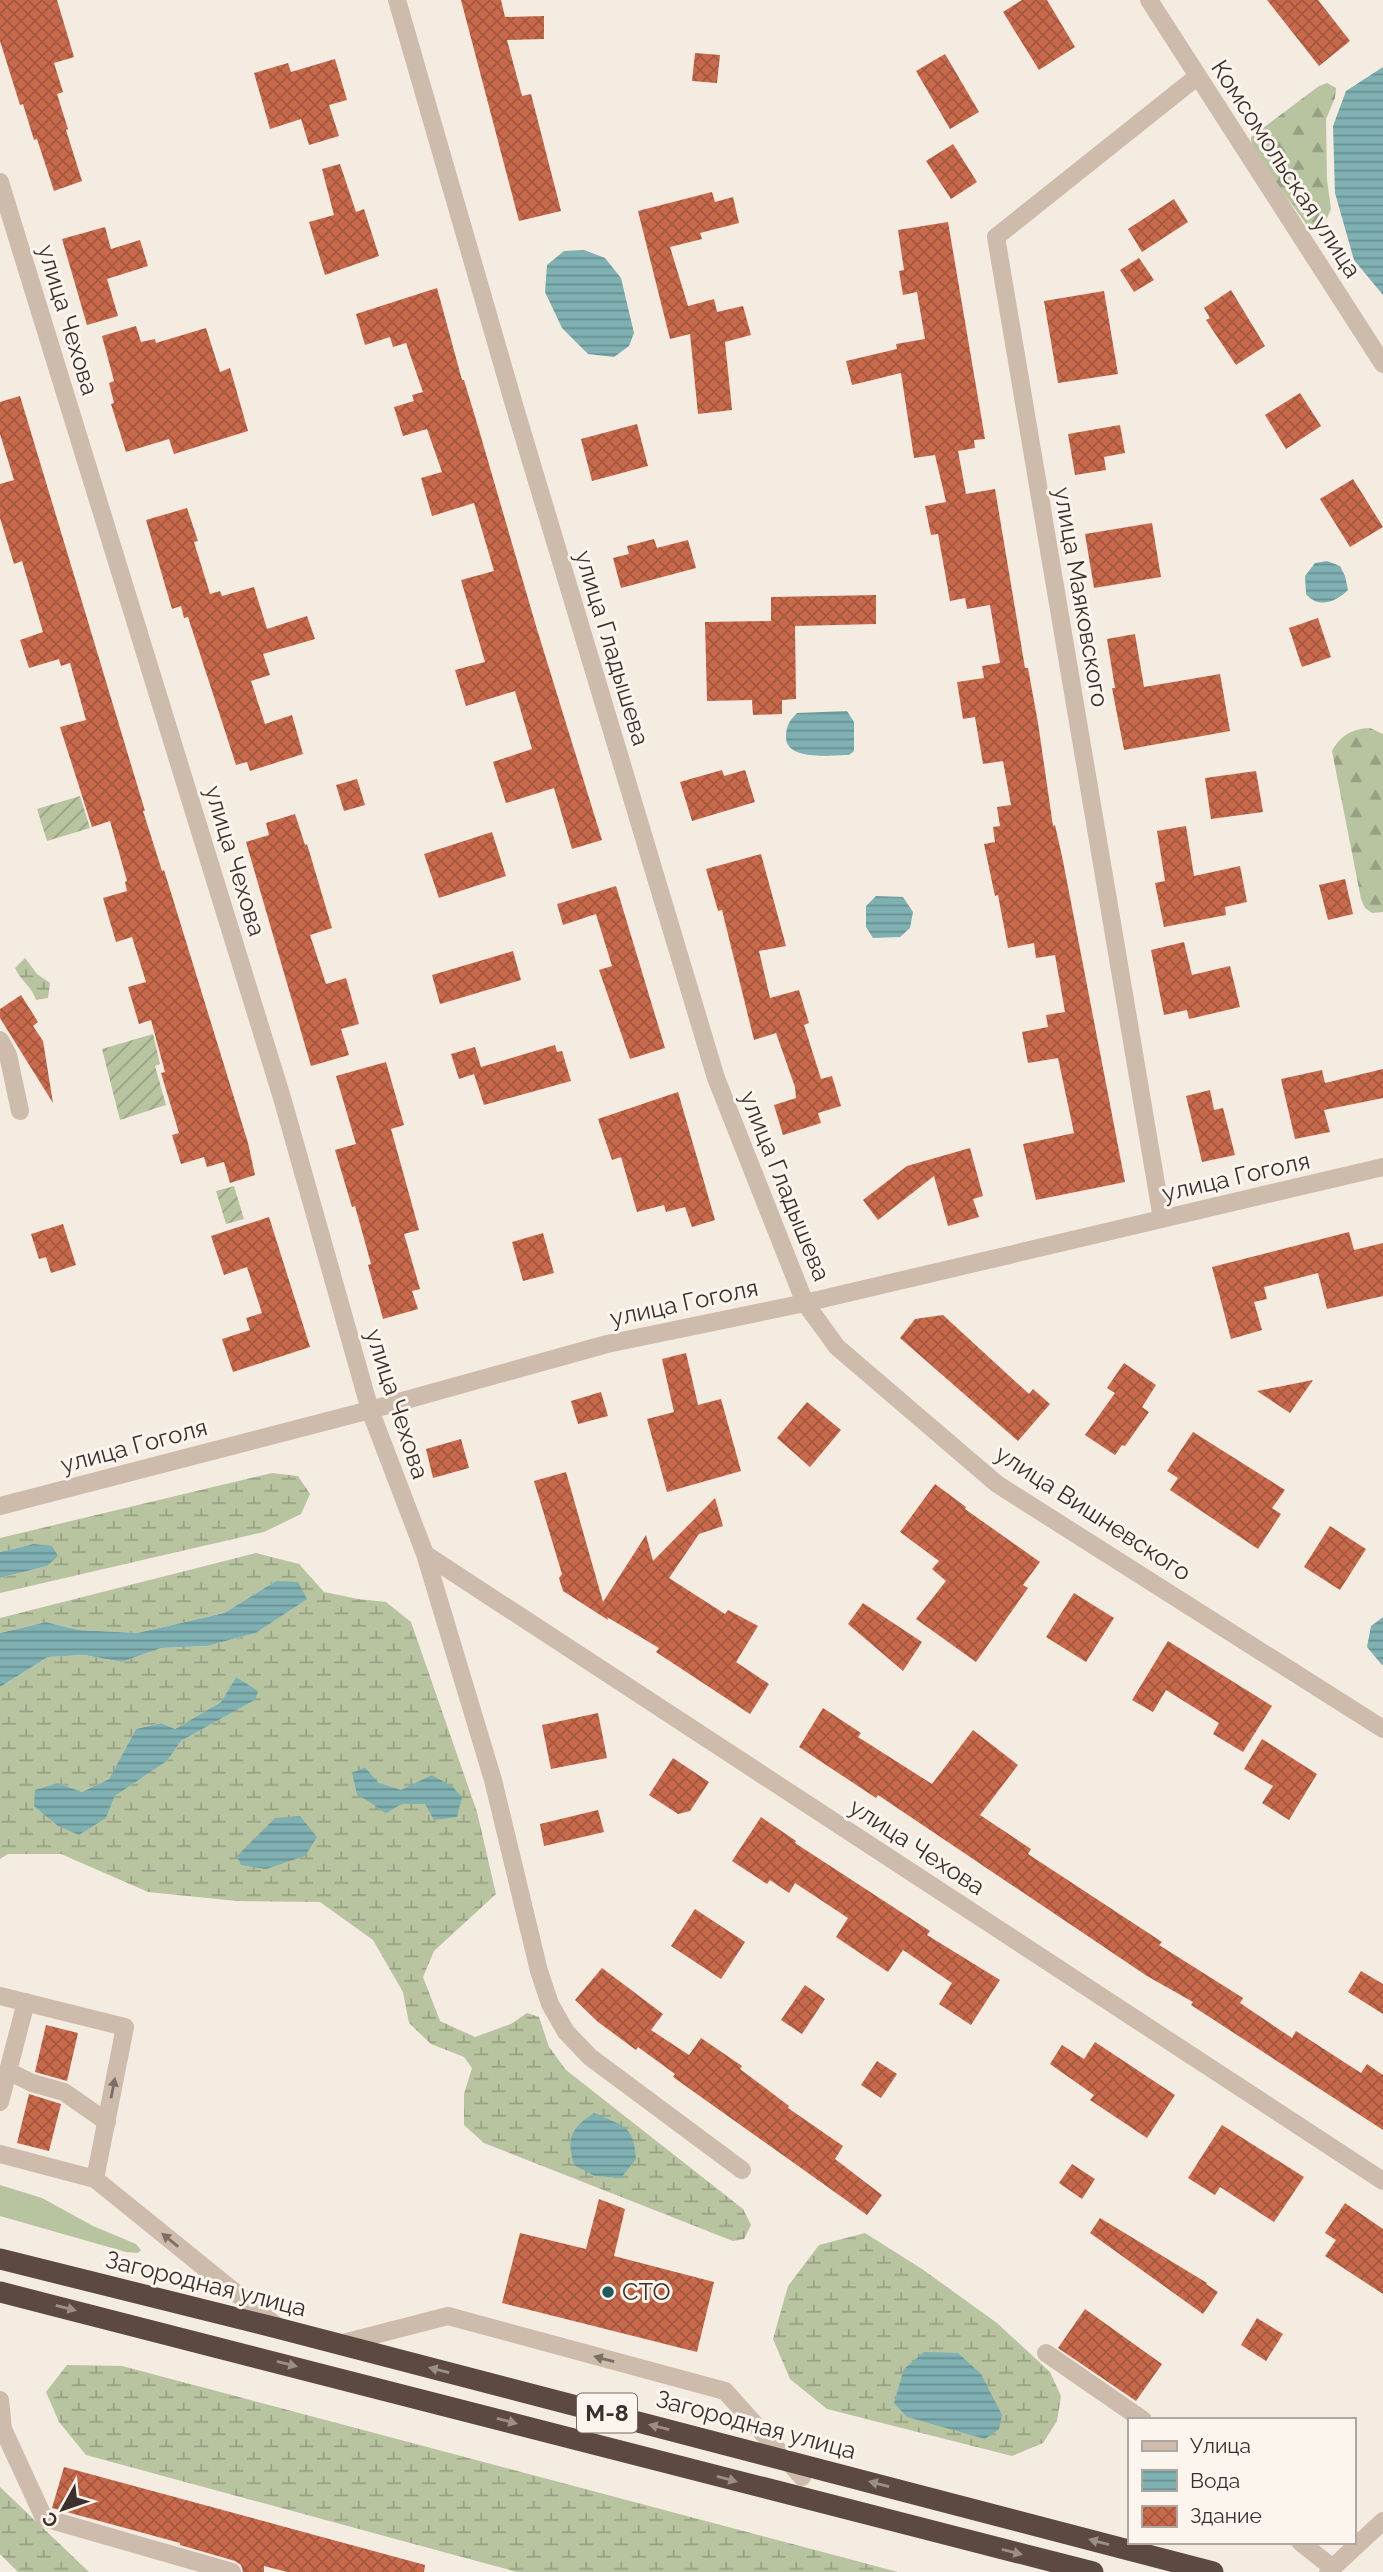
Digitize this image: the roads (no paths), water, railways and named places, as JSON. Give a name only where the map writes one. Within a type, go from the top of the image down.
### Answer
[{"type":"highway","name":"Загородная улица","points":[[0,2259],[785,2459],[1213,2572]]},
{"type":"highway","name":"М-8","points":[[0,2292],[1093,2572]]},
{"type":"street","name":"улица Гладышева","points":[[397,0],[514,408],[716,1078],[806,1303]]},
{"type":"street","name":"Комсомольская улица","points":[[1149,0],[1383,364]]},
{"type":"street","name":"улица Маяковского","points":[[1162,1219],[996,237],[1198,76]]},
{"type":"street","name":"улица Чехова","points":[[0,182],[283,1101],[370,1410],[425,1555],[493,1780],[539,1971],[550,2004],[566,2032],[590,2057],[742,2170]]},
{"type":"street","points":[[0,1040],[8,1055],[20,1111]]},
{"type":"street","name":"улица Гоголя","points":[[0,1506],[370,1410],[607,1344],[806,1303],[1383,1167]]},
{"type":"street","name":"улица Вишневского","points":[[806,1303],[837,1347],[997,1484],[1383,1729]]},
{"type":"street","name":"улица Чехова","points":[[425,1555],[1383,2181]]},
{"type":"street","points":[[0,1996],[125,2027],[95,2179]]},
{"type":"street","points":[[0,2102],[26,2002]]},
{"type":"street","points":[[8,2071],[32,2083],[64,2092],[107,2122]]},
{"type":"street","points":[[0,2154],[95,2179],[281,2329]]},
{"type":"street","points":[[337,2344],[448,2316],[725,2392],[802,2477]]},
{"type":"street","points":[[1046,2353],[1140,2418]]},
{"type":"street","points":[[0,2400],[3,2429],[44,2518],[232,2572]]},
{"type":"street","points":[[1302,2544],[1331,2570],[1383,2521]]},
{"type":"street","points":[[162,2572],[167,2554]]},
{"type":"water","points":[[1383,67],[1383,295],[1354,260],[1335,193],[1333,126],[1346,91]]},
{"type":"water","points":[[584,250],[605,258],[621,278],[634,333],[629,346],[614,357],[588,354],[562,328],[545,292],[547,265],[564,251]]},
{"type":"water","points":[[1327,561],[1340,566],[1348,590],[1333,600],[1316,601],[1306,594],[1305,576],[1315,563]]},
{"type":"water","points":[[847,711],[854,722],[854,751],[849,755],[812,755],[794,750],[788,745],[787,727],[797,713]]},
{"type":"water","points":[[876,896],[903,897],[913,912],[910,928],[900,937],[873,938],[866,927],[866,906]]},
{"type":"water","points":[[33,1544],[52,1546],[58,1556],[47,1566],[0,1578],[0,1552]]},
{"type":"water","points":[[276,1581],[298,1582],[307,1599],[256,1633],[207,1646],[161,1648],[122,1662],[84,1655],[48,1657],[0,1687],[0,1633],[46,1622],[79,1630],[137,1633],[224,1613]]},
{"type":"water","points":[[1383,1617],[1382,1665],[1367,1647],[1371,1626]]},
{"type":"water","points":[[236,1677],[258,1691],[255,1700],[181,1741],[167,1761],[115,1796],[106,1818],[79,1835],[58,1826],[34,1806],[35,1790],[58,1783],[82,1792],[109,1779],[136,1729],[161,1723],[175,1729],[221,1702]]},
{"type":"water","points":[[365,1767],[379,1783],[401,1790],[432,1775],[453,1787],[462,1797],[457,1817],[434,1820],[425,1804],[402,1804],[386,1813],[357,1794],[352,1773]]},
{"type":"water","points":[[300,1816],[317,1837],[305,1856],[266,1869],[241,1865],[237,1856],[275,1818]]},
{"type":"water","points":[[594,2113],[620,2124],[633,2139],[636,2159],[621,2178],[595,2176],[574,2165],[572,2134]]},
{"type":"water","points":[[924,2352],[958,2353],[981,2374],[1002,2415],[999,2429],[985,2439],[907,2417],[894,2403],[904,2369]]},
{"type":"place","name":"СТО","points":[[608,2292]]}]
